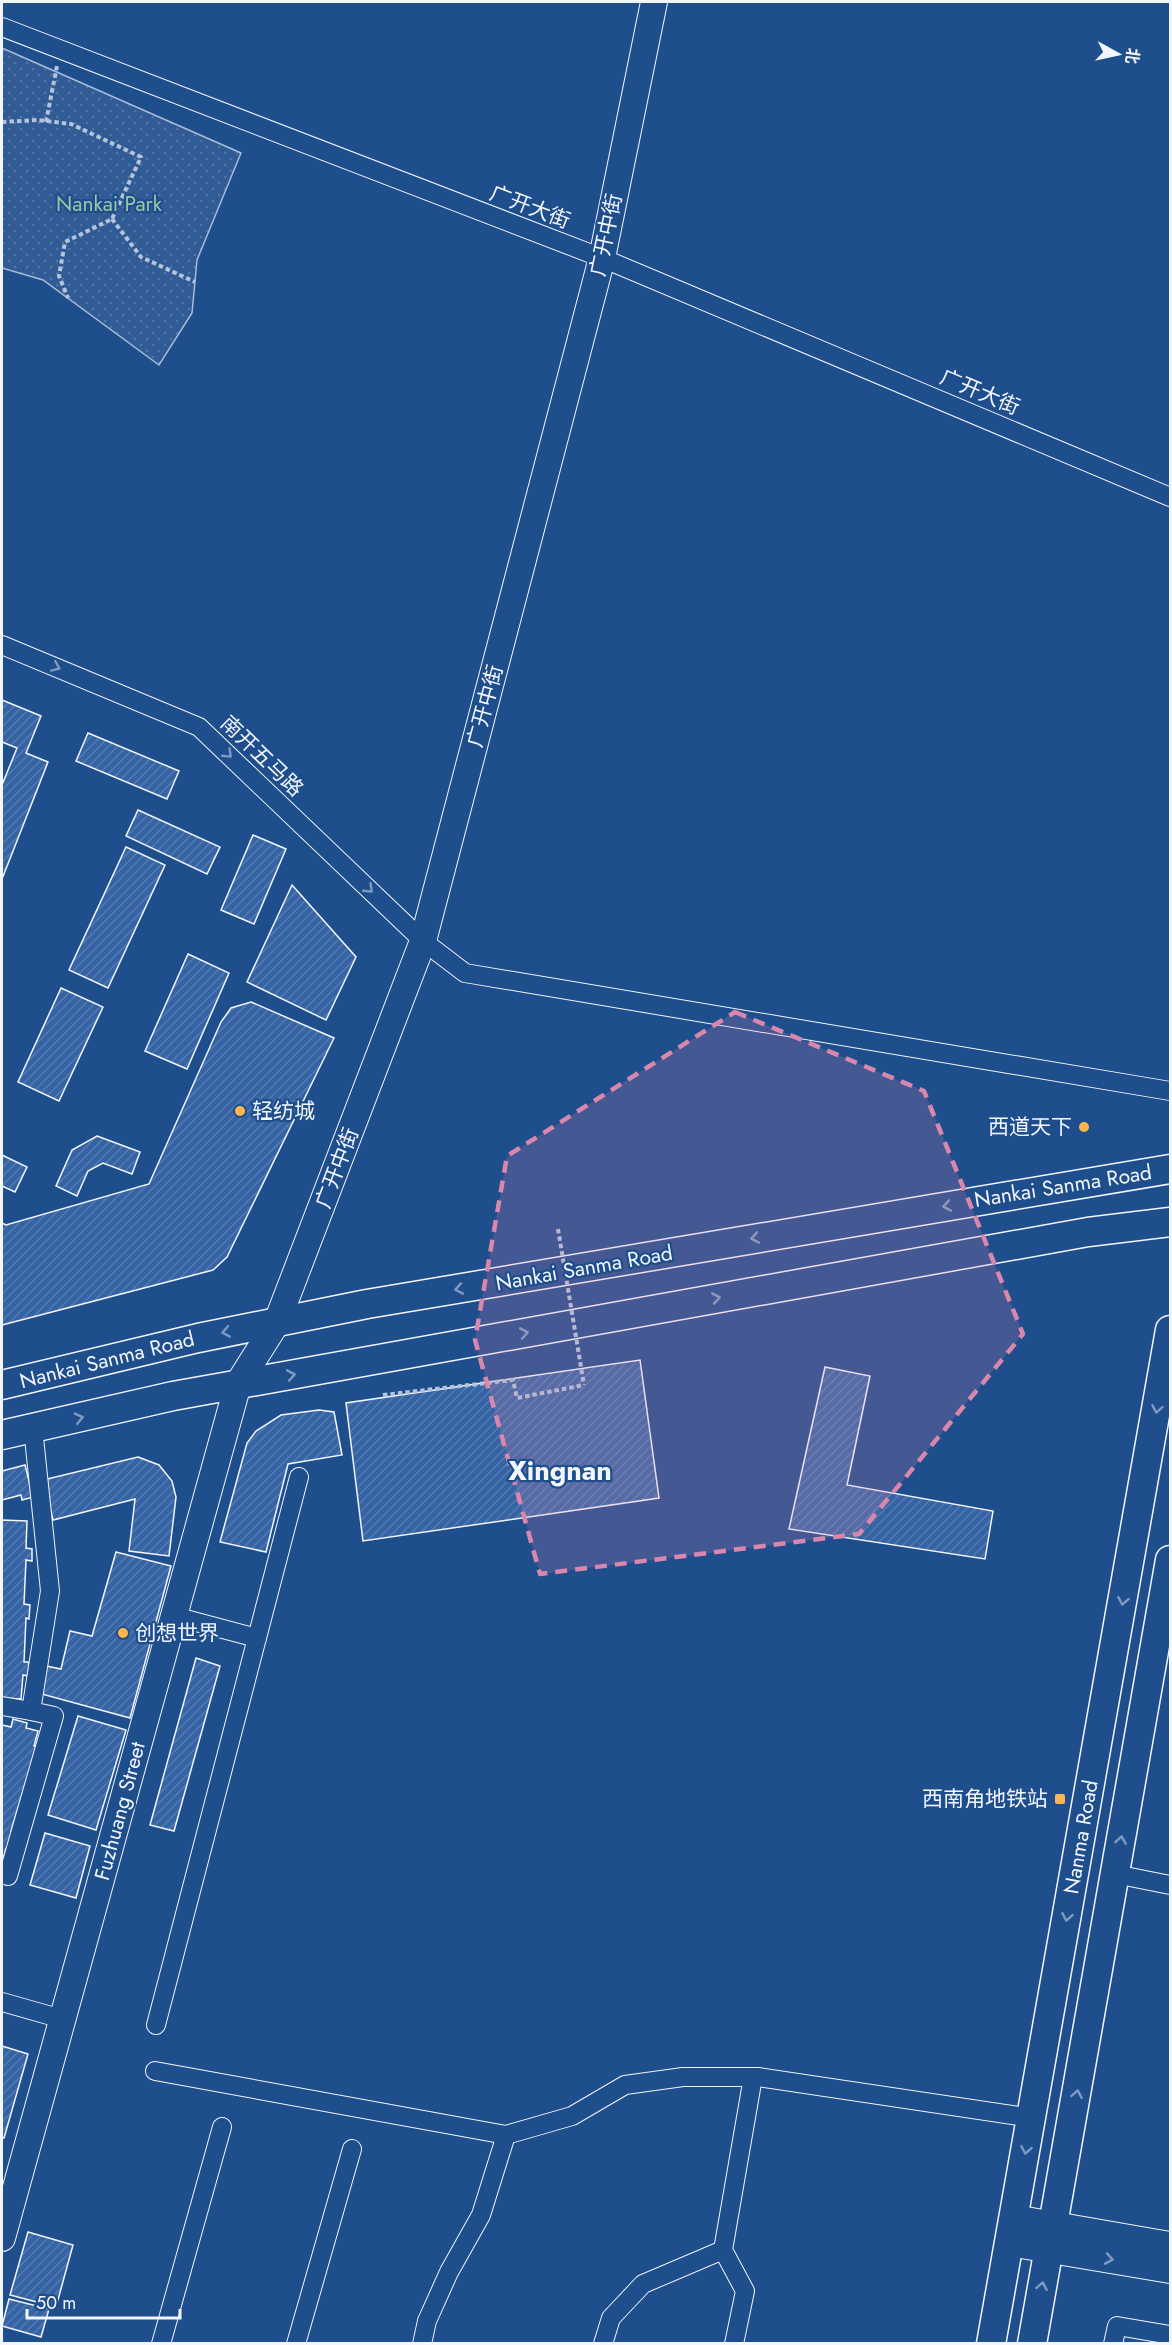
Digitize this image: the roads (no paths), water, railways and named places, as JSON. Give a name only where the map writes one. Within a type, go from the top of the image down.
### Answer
[{"type":"main road","name":"Nankai Sanma Road","points":[[6,1381],[198,1338],[368,1304],[1170,1169]]},
{"type":"main road","points":[[2,1435],[173,1396],[238,1384],[1088,1232],[1170,1222]]},
{"type":"main road","name":"Nanma Road","points":[[991,2343],[1170,1330]]},
{"type":"main road","name":"Nanma Road","points":[[1032,2343],[1115,1874],[1162,1647],[1170,1560]]},
{"type":"street","name":"广开中街","points":[[238,1384],[277,1322],[423,941],[602,258],[654,2]]},
{"type":"street","name":"广开大街","points":[[2,27],[602,258],[1170,497]]},
{"type":"street","name":"南开五马路","points":[[2,645],[199,727],[423,941],[465,973],[1170,1091]]},
{"type":"street","name":"Fuzhuang Street","points":[[2,2238],[238,1384]]},
{"type":"street","points":[[31,1711],[50,1591],[33,1428]]},
{"type":"street","points":[[156,2025],[299,1477]]},
{"type":"street","points":[[174,1616],[257,1638]]},
{"type":"street","points":[[2,1706],[54,1716],[8,1876],[2,1874]]},
{"type":"street","points":[[1115,1874],[1170,1885]]},
{"type":"street","points":[[2,2002],[62,2019]]},
{"type":"street","points":[[154,2071],[506,2136],[572,2116],[625,2085],[683,2077],[753,2077],[1032,2118]]},
{"type":"street","points":[[734,2343],[745,2291],[723,2250],[753,2077]]},
{"type":"street","points":[[161,2343],[222,2127]]},
{"type":"street","points":[[422,2343],[428,2321],[449,2272],[481,2215],[506,2136]]},
{"type":"street","points":[[296,2343],[352,2148]]},
{"type":"street","points":[[1012,2231],[1051,2237],[1170,2245]]},
{"type":"street","points":[[1051,2237],[1170,2270]]},
{"type":"street","points":[[603,2343],[611,2318],[643,2284],[723,2250]]},
{"type":"street","points":[[1113,2343],[1117,2326],[1170,2335]]},
{"type":"place","name":"轻纺城","points":[[240,1111]]},
{"type":"place","name":"西道天下","points":[[1084,1127]]},
{"type":"place","name":"创想世界","points":[[123,1633]]},
{"type":"place","name":"西南角地铁站","points":[[1060,1799]]},
{"type":"district","name":"Xingnan","points":[[560,1470]]},
{"type":"park label","name":"Nankai Park","points":[[109,204]]}]
